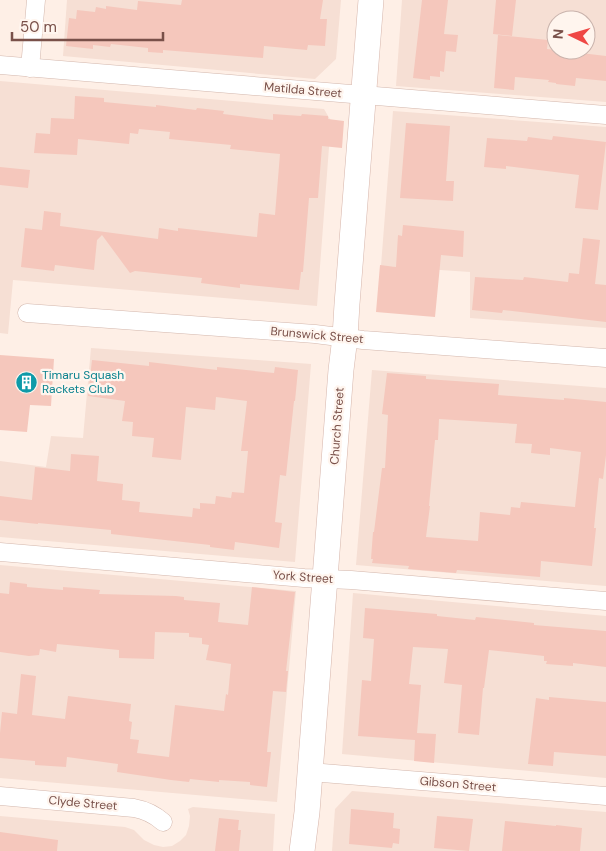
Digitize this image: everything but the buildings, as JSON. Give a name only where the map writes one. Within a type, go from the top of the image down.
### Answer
[{"type":"street","points":[[30,68],[36,0]]},
{"type":"street","name":"Church Street","points":[[302,851],[307,812],[326,580],[371,0]]},
{"type":"street","name":"Matilda Street","points":[[0,65],[606,114]]},
{"type":"street","name":"Brunswick Street","points":[[27,313],[306,333],[363,340],[606,358]]},
{"type":"street","name":"York Street","points":[[0,552],[326,580],[351,580],[606,601]]},
{"type":"street","name":"Gibson Street","points":[[310,772],[606,796]]},
{"type":"street","name":"Clyde Street","points":[[0,796],[134,808],[150,813],[163,822]]},
{"type":"shaded area","points":[[67,0],[341,0],[336,59],[315,79],[63,56]]},
{"type":"shaded area","points":[[402,0],[606,0],[606,102],[396,86]]},
{"type":"shaded area","points":[[0,81],[324,109],[331,121],[317,306],[13,280],[8,334],[0,333]]},
{"type":"shaded area","points":[[393,111],[606,127],[606,328],[470,318],[470,272],[381,266]]},
{"type":"shaded area","points":[[91,348],[311,364],[295,562],[0,537],[0,461],[46,467],[51,436],[83,438]]},
{"type":"shaded area","points":[[372,370],[606,388],[606,586],[356,565]]},
{"type":"shaded area","points":[[0,565],[296,591],[277,802],[0,778]]},
{"type":"shaded area","points":[[353,593],[606,616],[606,778],[342,754]]},
{"type":"shaded area","points":[[352,791],[606,812],[606,851],[332,851],[335,809]]},
{"type":"shaded area","points":[[193,807],[275,814],[273,851],[0,851],[0,816],[125,827],[134,830],[144,840],[163,847],[172,846],[186,835],[190,816],[188,809]]},
{"type":"place","name":"Timaru Squash Rackets Club","points":[[26,382]]}]
